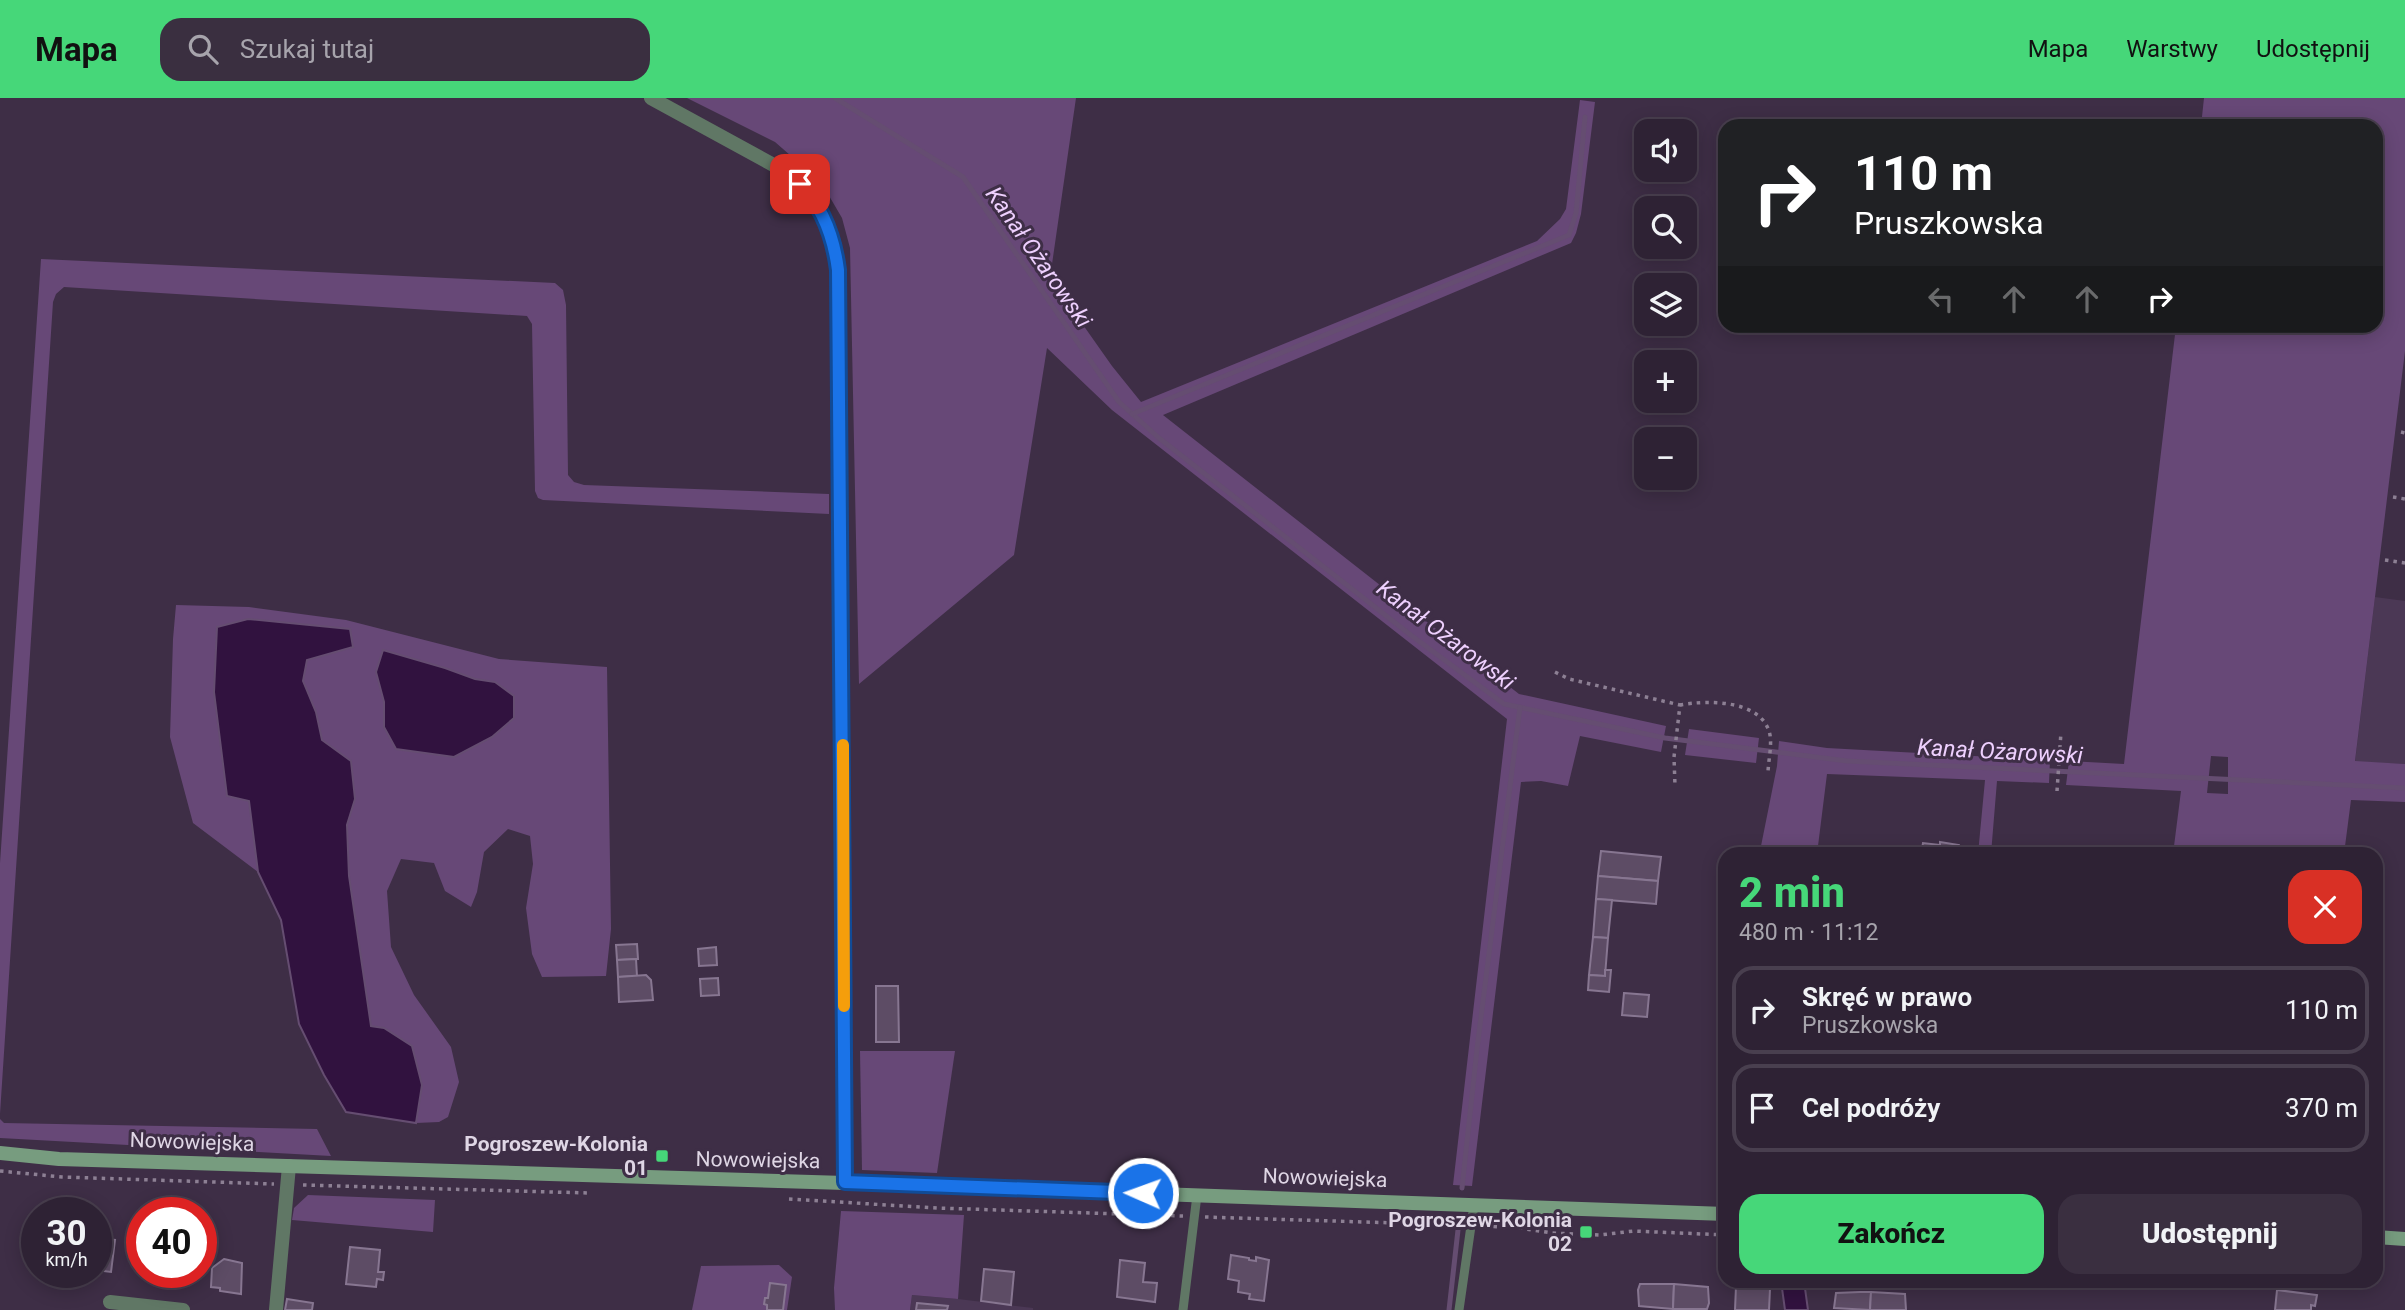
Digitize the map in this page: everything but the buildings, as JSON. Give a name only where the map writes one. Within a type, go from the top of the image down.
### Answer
[{"type":"street","points":[[651,98],[790,174],[811,195],[834,242],[838,270],[845,1182]]},
{"type":"street","name":"Nowowiejska","points":[[0,1153],[59,1159],[845,1182],[1718,1214]]},
{"type":"street","points":[[276,1310],[289,1166]]},
{"type":"street","points":[[2383,1237],[2405,1239]]},
{"type":"street","points":[[110,1301],[183,1310]]},
{"type":"lane","points":[[1183,1310],[1197,1195]]},
{"type":"lane","points":[[1459,1310],[1474,1205]]},
{"type":"path","points":[[2393,497],[2405,499]]},
{"type":"path","points":[[2385,561],[2405,563]]},
{"type":"path","points":[[1555,672],[1569,679],[1680,705],[1699,701],[1725,703],[1743,708],[1762,720],[1770,735],[1768,774]]},
{"type":"path","points":[[1675,786],[1674,757],[1680,705]]},
{"type":"path","points":[[2057,791],[2061,732]]},
{"type":"path","points":[[0,1171],[62,1177],[600,1194]]},
{"type":"path","points":[[782,1199],[937,1208],[1471,1225],[1600,1235],[1634,1231],[1718,1235]]},
{"type":"shaded area","points":[[687,98],[1076,98],[1050,278],[1141,402],[1537,241],[1560,219],[1566,209],[1580,100],[1595,102],[1581,214],[1571,243],[1163,415],[1519,694],[1666,726],[1661,752],[1580,736],[1568,786],[1541,781],[1521,782],[1472,1186],[1453,1185],[1507,719],[1112,410],[1047,348],[1014,555],[859,684],[850,248],[842,218],[821,182],[775,142]]},
{"type":"shaded area","points":[[2204,98],[2405,98],[2405,351],[2355,761],[2405,764],[2405,802],[2351,800],[2345,847],[2174,847],[2181,791],[2066,785],[2069,761],[2124,764],[2175,333],[2383,333],[2383,119],[2202,119]],"holes":[[[2211,756],[2228,757],[2228,794],[2207,793]]]},
{"type":"shaded area","points":[[41,259],[555,283],[563,290],[566,305],[568,475],[574,482],[584,485],[829,494],[829,514],[538,498],[535,491],[532,324],[527,316],[64,287],[56,294],[53,302],[0,1114],[0,863]]},
{"type":"shaded area","points":[[2375,597],[2405,601],[2405,764],[2355,762]]},
{"type":"shaded area","points":[[176,605],[249,607],[346,620],[499,659],[607,667],[611,929],[606,976],[542,977],[532,954],[526,908],[533,864],[530,836],[508,829],[484,852],[477,892],[471,907],[445,891],[434,863],[401,859],[387,891],[391,947],[414,995],[451,1047],[459,1082],[448,1117],[439,1122],[416,1123],[422,1085],[384,1028],[371,1027],[349,876],[347,825],[355,799],[322,740],[316,712],[303,681],[307,660],[353,647],[217,627],[214,692],[227,796],[249,801],[258,872],[193,823],[170,737]],"holes":[[[383,650],[475,679],[495,682],[492,737],[481,742],[445,749],[397,749],[384,727],[384,702],[376,672]]]},
{"type":"shaded area","points":[[248,619],[350,629],[353,647],[307,660],[303,681],[316,712],[322,740],[351,761],[355,799],[347,825],[349,876],[371,1026],[384,1028],[412,1046],[422,1085],[416,1123],[346,1112],[299,1024],[281,920],[258,872],[249,801],[227,796],[214,692],[217,627]]},
{"type":"shaded area","points":[[383,650],[475,679],[495,682],[514,696],[514,718],[492,737],[454,757],[396,749],[384,727],[384,702],[376,672]]},
{"type":"shaded area","points":[[1689,729],[1759,738],[1756,763],[1685,755]]},
{"type":"shaded area","points":[[1779,741],[1827,748],[2050,760],[2049,783],[1997,781],[1992,847],[1979,847],[1985,780],[1827,774],[1818,847],[1761,847],[1777,766]]},
{"type":"shaded area","points":[[860,1051],[955,1051],[937,1173],[862,1170]]},
{"type":"shaded area","points":[[0,1119],[4,1123],[317,1129],[331,1156],[0,1138]]},
{"type":"shaded area","points":[[308,1195],[435,1200],[433,1232],[292,1220],[294,1208]]},
{"type":"shaded area","points":[[841,1211],[964,1215],[958,1299],[912,1295],[910,1310],[835,1310],[834,1288]]},
{"type":"shaded area","points":[[779,1265],[792,1277],[787,1310],[692,1310],[701,1266]]},
{"type":"shaded area","points":[[1782,1288],[1805,1288],[1808,1310],[1785,1310]]},
{"type":"shaded area","points":[[912,1295],[1033,1308],[1033,1310],[910,1310]]},
{"type":"waterway","name":"Kanał Ożarowski","points":[[835,98],[963,177],[1119,402],[1159,438],[1412,636],[1504,704],[1665,738],[1847,761],[2405,788]]},
{"type":"waterway","points":[[1132,414],[1569,235],[1576,213],[1585,117]]},
{"type":"waterway","points":[[1462,1188],[1520,707]]},
{"type":"waterway","points":[[1449,1310],[1459,1221]]},
{"type":"slow traffic","points":[[843,745],[844,1006]]},
{"type":"place","name":"Pogroszew-Kolonia 01","points":[[662,1156]]},
{"type":"place","name":"Pogroszew-Kolonia 02","points":[[1586,1232]]},
{"type":"route","points":[[800,184],[811,195],[834,242],[838,270],[845,1182],[1143,1193]]}]
